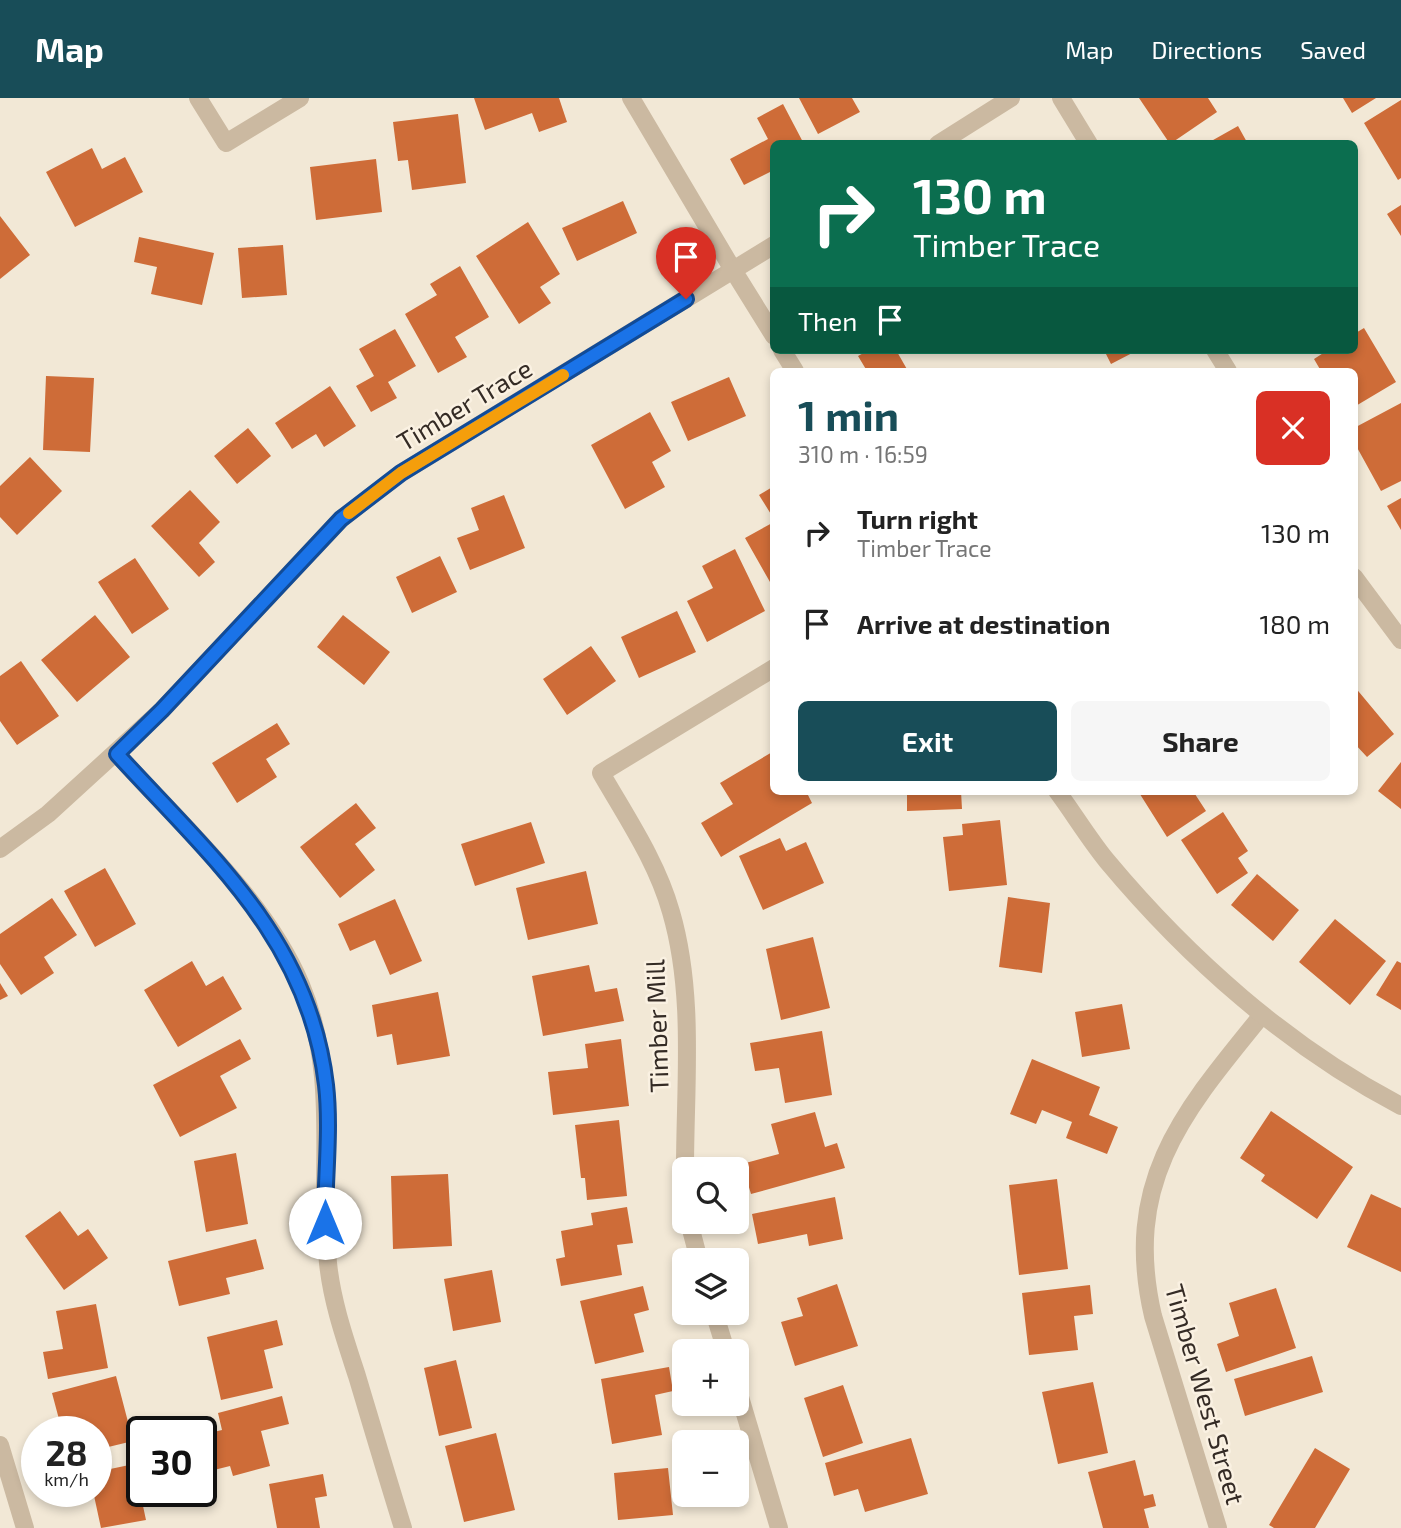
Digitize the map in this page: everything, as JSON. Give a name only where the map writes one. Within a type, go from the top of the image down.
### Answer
[{"type":"street","points":[[198,98],[226,143],[300,98]]},
{"type":"street","points":[[631,98],[770,329]]},
{"type":"street","points":[[944,140],[1011,98]]},
{"type":"street","points":[[1061,98],[1087,140]]},
{"type":"street","name":"Timber Trace","points":[[0,849],[48,814],[117,754],[162,710],[341,519],[401,473],[770,247]]},
{"type":"street","points":[[1358,582],[1401,640]]},
{"type":"street","name":"Timber Mill","points":[[685,1157],[684,980],[680,944],[659,877],[601,774],[770,670]]},
{"type":"street","points":[[117,754],[243,893],[272,932],[300,984],[313,1018],[326,1088],[325,1223],[335,1305],[403,1528]]},
{"type":"street","points":[[1060,795],[1107,860],[1211,971],[1262,1015],[1362,1086],[1401,1107]]},
{"type":"street","name":"Timber West Street","points":[[1218,1528],[1153,1316],[1147,1291],[1145,1238],[1153,1185],[1171,1136],[1200,1091],[1262,1015]]},
{"type":"street","points":[[746,1416],[779,1528]]},
{"type":"street","points":[[0,1445],[25,1528]]},
{"type":"building","points":[[474,98],[559,98],[567,122],[539,132],[532,113],[485,130]]},
{"type":"building","points":[[799,98],[852,98],[860,112],[818,134]]},
{"type":"building","points":[[1139,98],[1208,98],[1217,112],[1176,140],[1167,140]]},
{"type":"building","points":[[1343,98],[1376,98],[1352,113]]},
{"type":"building","points":[[1401,100],[1401,178],[1398,180],[1364,123]]},
{"type":"building","points":[[783,104],[802,140],[770,140],[770,172],[744,185],[730,159],[768,139],[757,118]]},
{"type":"building","points":[[458,114],[466,183],[412,190],[408,160],[398,161],[393,122]]},
{"type":"building","points":[[1238,126],[1246,140],[1213,140]]},
{"type":"building","points":[[92,148],[102,169],[125,157],[143,192],[75,227],[46,172]]},
{"type":"building","points":[[376,159],[382,212],[316,220],[310,167]]},
{"type":"building","points":[[623,201],[637,233],[577,261],[562,228]]},
{"type":"building","points":[[1401,205],[1401,236],[1387,214]]},
{"type":"building","points":[[0,216],[30,255],[0,279]]},
{"type":"building","points":[[528,222],[560,274],[540,287],[551,303],[519,324],[476,256]]},
{"type":"building","points":[[139,237],[214,253],[202,305],[151,294],[157,267],[134,262]]},
{"type":"building","points":[[283,245],[287,295],[242,298],[238,248]]},
{"type":"building","points":[[460,266],[489,317],[455,337],[467,357],[438,373],[405,314],[437,295],[430,284]]},
{"type":"building","points":[[1364,328],[1396,382],[1358,405],[1358,368],[1319,368],[1314,359],[1322,354],[1358,354],[1358,332]]},
{"type":"building","points":[[395,329],[416,366],[388,382],[397,398],[371,412],[356,386],[374,376],[359,349]]},
{"type":"building","points":[[898,354],[906,368],[865,368],[858,356]]},
{"type":"building","points":[[1106,354],[1130,354],[1111,364]]},
{"type":"building","points":[[46,376],[94,378],[90,452],[43,450]]},
{"type":"building","points":[[729,377],[746,416],[688,441],[671,402]]},
{"type":"building","points":[[330,386],[356,426],[324,447],[316,434],[292,449],[275,423]]},
{"type":"building","points":[[1401,403],[1401,481],[1381,491],[1358,449],[1358,426]]},
{"type":"building","points":[[650,412],[671,451],[652,462],[665,487],[625,509],[591,445]]},
{"type":"building","points":[[248,428],[271,456],[237,484],[214,456]]},
{"type":"building","points":[[30,457],[62,491],[17,535],[0,517],[0,486]]},
{"type":"building","points":[[770,488],[770,513],[759,495]]},
{"type":"building","points":[[190,490],[220,522],[199,543],[215,562],[199,577],[151,526]]},
{"type":"building","points":[[504,495],[525,548],[470,570],[457,538],[479,530],[471,508]]},
{"type":"building","points":[[1401,498],[1401,530],[1387,506]]},
{"type":"building","points":[[770,524],[770,582],[745,538]]},
{"type":"building","points":[[735,549],[765,611],[707,642],[687,601],[713,588],[702,566]]},
{"type":"building","points":[[440,556],[457,592],[412,613],[396,577]]},
{"type":"building","points":[[135,558],[169,609],[132,634],[98,582]]},
{"type":"building","points":[[677,611],[696,652],[639,678],[621,637]]},
{"type":"building","points":[[95,615],[130,657],[77,702],[41,660]]},
{"type":"building","points":[[343,615],[390,652],[364,685],[317,647]]},
{"type":"building","points":[[591,646],[616,681],[567,715],[543,679]]},
{"type":"building","points":[[21,661],[59,716],[17,745],[0,721],[0,676]]},
{"type":"building","points":[[1358,691],[1394,734],[1367,757],[1358,747]]},
{"type":"building","points":[[277,723],[290,744],[266,759],[277,777],[237,803],[212,763]]},
{"type":"building","points":[[770,753],[770,795],[808,795],[812,803],[721,857],[701,823],[733,804],[720,783]]},
{"type":"building","points":[[1401,762],[1401,809],[1378,791]]},
{"type":"building","points":[[907,795],[961,795],[962,809],[907,811]]},
{"type":"building","points":[[1141,795],[1196,795],[1206,811],[1167,837]]},
{"type":"building","points":[[356,803],[376,828],[355,844],[375,870],[340,898],[300,847]]},
{"type":"building","points":[[1223,812],[1248,851],[1238,858],[1248,873],[1217,894],[1181,840]]},
{"type":"building","points":[[1000,820],[1007,885],[949,891],[943,837],[963,835],[962,824]]},
{"type":"building","points":[[531,822],[545,863],[475,886],[461,844]]},
{"type":"building","points":[[780,838],[786,851],[806,842],[824,883],[763,910],[739,856]]},
{"type":"building","points":[[105,868],[136,924],[95,947],[64,891]]},
{"type":"building","points":[[586,871],[598,924],[528,940],[516,888]]},
{"type":"building","points":[[1257,874],[1299,910],[1273,941],[1231,905]]},
{"type":"building","points":[[1008,897],[1050,903],[1042,973],[999,967]]},
{"type":"building","points":[[52,898],[77,935],[44,957],[54,973],[21,995],[0,964],[0,934]]},
{"type":"building","points":[[395,899],[422,961],[390,975],[375,940],[350,951],[338,924]]},
{"type":"building","points":[[1335,919],[1386,961],[1350,1005],[1299,962]]},
{"type":"building","points":[[813,937],[830,1008],[781,1020],[766,949]]},
{"type":"building","points":[[192,961],[206,986],[223,976],[242,1009],[178,1047],[144,990]]},
{"type":"building","points":[[1397,961],[1401,963],[1401,1010],[1376,995]]},
{"type":"building","points":[[589,965],[595,992],[617,988],[624,1021],[543,1036],[532,976]]},
{"type":"building","points":[[0,983],[8,996],[0,1000]]},
{"type":"building","points":[[438,992],[450,1056],[397,1065],[392,1034],[377,1037],[372,1005]]},
{"type":"building","points":[[1122,1004],[1130,1049],[1082,1057],[1075,1012]]},
{"type":"building","points":[[822,1031],[832,1095],[785,1103],[779,1068],[755,1071],[750,1043]]},
{"type":"building","points":[[240,1039],[251,1059],[220,1076],[237,1108],[180,1137],[153,1085]]},
{"type":"building","points":[[621,1039],[629,1106],[553,1115],[548,1072],[588,1068],[585,1044]]},
{"type":"building","points":[[1032,1059],[1100,1087],[1089,1115],[1118,1127],[1107,1154],[1066,1138],[1072,1122],[1042,1110],[1036,1124],[1010,1114]]},
{"type":"building","points":[[1271,1111],[1353,1167],[1317,1219],[1261,1181],[1265,1175],[1240,1158]]},
{"type":"building","points":[[815,1112],[825,1147],[837,1143],[845,1168],[751,1194],[749,1162],[779,1154],[771,1124]]},
{"type":"building","points":[[619,1120],[627,1196],[587,1200],[585,1178],[581,1178],[575,1125]]},
{"type":"building","points":[[236,1153],[248,1224],[206,1232],[194,1161]]},
{"type":"building","points":[[448,1174],[452,1246],[393,1249],[391,1176]]},
{"type":"building","points":[[1057,1179],[1068,1269],[1019,1275],[1009,1185]]},
{"type":"building","points":[[1371,1194],[1401,1208],[1401,1272],[1347,1247]]},
{"type":"building","points":[[835,1197],[843,1239],[809,1246],[807,1234],[758,1244],[752,1214]]},
{"type":"building","points":[[627,1207],[633,1243],[617,1245],[622,1275],[561,1286],[556,1259],[565,1257],[561,1231],[593,1225],[591,1213]]},
{"type":"building","points":[[60,1211],[78,1236],[88,1229],[108,1258],[64,1290],[25,1236]]},
{"type":"building","points":[[256,1239],[264,1269],[226,1278],[230,1294],[179,1306],[168,1261]]},
{"type":"building","points":[[492,1270],[501,1322],[453,1331],[444,1279]]},
{"type":"building","points":[[837,1284],[858,1346],[795,1366],[781,1322],[803,1316],[797,1298]]},
{"type":"building","points":[[1090,1285],[1093,1314],[1074,1316],[1078,1350],[1029,1355],[1022,1293]]},
{"type":"building","points":[[643,1286],[649,1310],[634,1314],[644,1352],[595,1364],[580,1301]]},
{"type":"building","points":[[1276,1288],[1296,1348],[1226,1372],[1217,1344],[1239,1336],[1229,1303]]},
{"type":"building","points":[[96,1304],[108,1368],[48,1379],[43,1352],[63,1349],[56,1311]]},
{"type":"building","points":[[277,1320],[283,1345],[264,1350],[273,1388],[221,1400],[207,1337]]},
{"type":"building","points":[[1312,1356],[1323,1392],[1245,1416],[1234,1379]]},
{"type":"building","points":[[456,1360],[472,1428],[439,1436],[424,1368]]},
{"type":"building","points":[[669,1367],[672,1391],[655,1395],[662,1435],[612,1444],[601,1379]]},
{"type":"building","points":[[116,1376],[126,1416],[126,1443],[112,1446],[112,1416],[58,1416],[52,1393]]},
{"type":"building","points":[[1093,1382],[1108,1453],[1058,1464],[1042,1392]]},
{"type":"building","points":[[843,1385],[863,1443],[823,1457],[804,1398]]},
{"type":"building","points":[[282,1396],[289,1424],[261,1431],[270,1466],[233,1476],[230,1466],[217,1469],[217,1431],[222,1430],[218,1413]]},
{"type":"building","points":[[496,1433],[515,1510],[464,1522],[445,1446]]},
{"type":"building","points":[[911,1438],[928,1494],[865,1512],[858,1489],[834,1496],[825,1463]]},
{"type":"building","points":[[1315,1448],[1350,1469],[1315,1528],[1274,1528],[1269,1525]]},
{"type":"building","points":[[1135,1460],[1144,1496],[1153,1494],[1156,1506],[1144,1509],[1149,1528],[1103,1528],[1088,1472]]},
{"type":"building","points":[[126,1466],[126,1507],[143,1507],[146,1520],[101,1528],[96,1507],[112,1507],[112,1469]]},
{"type":"building","points":[[668,1468],[673,1515],[618,1520],[614,1473]]},
{"type":"building","points":[[323,1474],[327,1496],[315,1498],[320,1528],[277,1528],[269,1484]]},
{"type":"slow traffic","points":[[349,513],[401,473],[563,375]]},
{"type":"route","points":[[325,1223],[326,1088],[313,1018],[300,984],[285,952],[243,893],[117,754],[162,710],[291,568],[341,519],[401,473],[686,299]]}]
